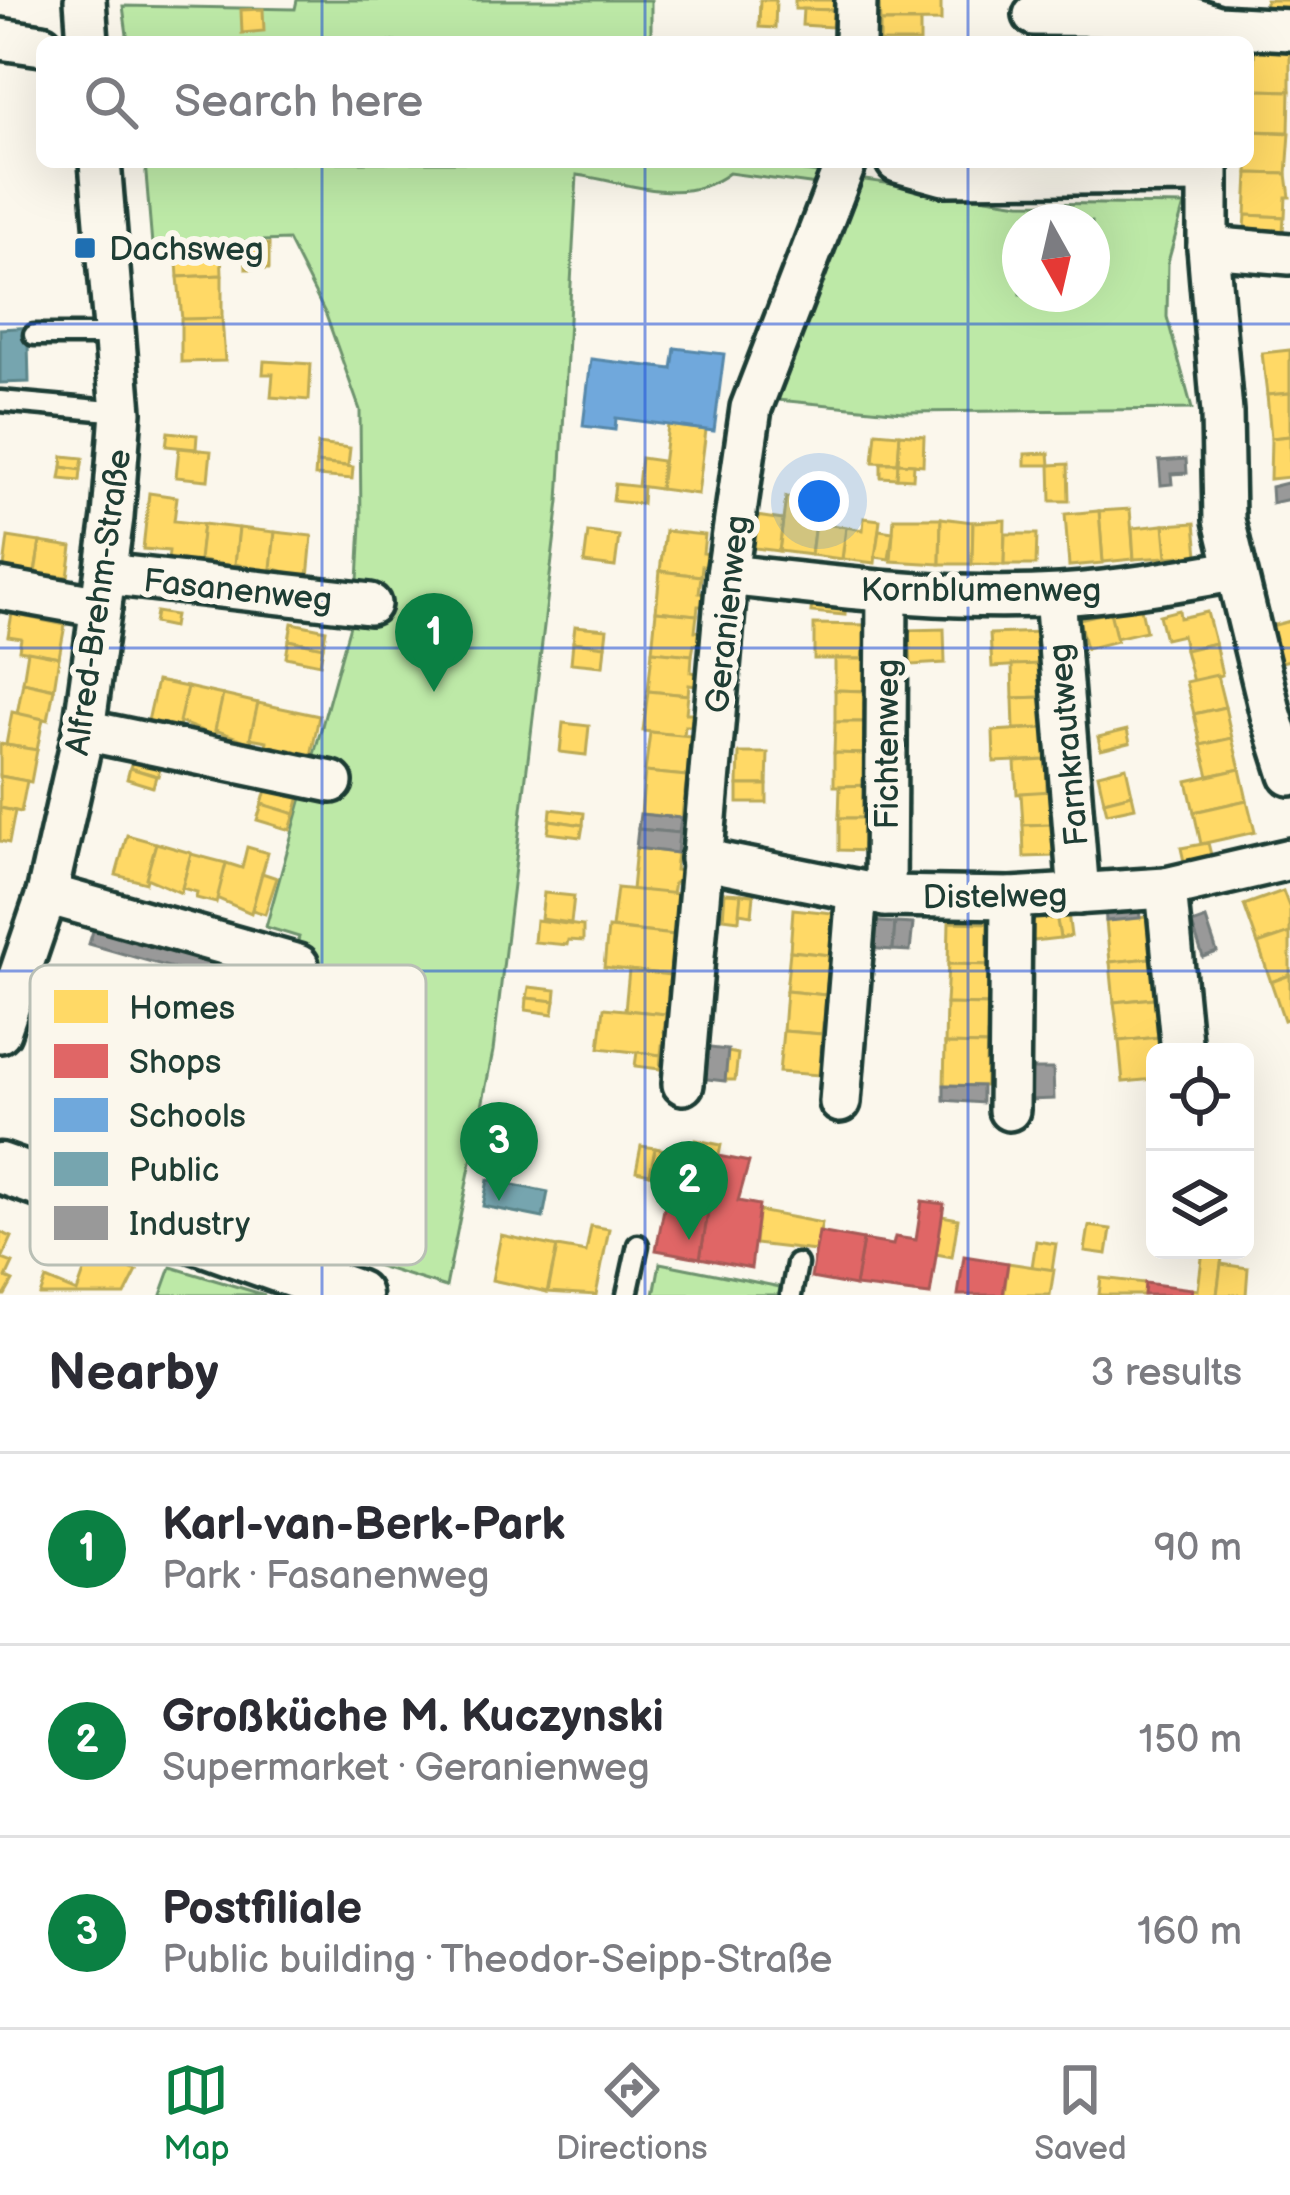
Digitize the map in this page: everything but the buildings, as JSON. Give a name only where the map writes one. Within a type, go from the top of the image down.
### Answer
[{"type":"street","points":[[85,0],[88,36]]},
{"type":"street","points":[[855,36],[856,0]]},
{"type":"street","points":[[1034,15],[1186,16],[1290,30]]},
{"type":"street","points":[[0,39],[36,44]]},
{"type":"street","name":"Alfred-Brehm-Straße","points":[[0,1032],[47,894],[84,730],[104,590],[121,412],[101,168]]},
{"type":"street","name":"Geranienweg","points":[[683,1084],[727,575],[751,408],[844,168]]},
{"type":"street","points":[[919,168],[944,175],[1208,168],[1208,248],[1222,412],[1224,520],[1234,571],[1280,712],[1290,775]]},
{"type":"street","points":[[1208,248],[1290,254]]},
{"type":"street","name":"Kornblumenweg","points":[[727,575],[887,592],[1055,596],[1234,571]]},
{"type":"street","name":"Fasanenweg","points":[[0,589],[370,604]]},
{"type":"street","name":"Fichtenweg","points":[[840,1102],[871,894],[887,592]]},
{"type":"street","name":"Farnkrautweg","points":[[1055,596],[1079,894]]},
{"type":"street","points":[[84,730],[332,782]]},
{"type":"street","name":"Distelweg","points":[[700,859],[871,894],[1011,898],[1166,888],[1290,859]]},
{"type":"street","points":[[1166,888],[1181,1043]]},
{"type":"street","points":[[47,894],[298,965]]},
{"type":"street","points":[[1009,1110],[1011,898]]},
{"type":"street","points":[[0,1168],[30,1179]]},
{"type":"street","points":[[272,1265],[356,1295]]},
{"type":"lane","points":[[34,335],[116,335]]},
{"type":"lane","points":[[0,401],[121,412]]},
{"type":"lane","points":[[627,1295],[638,1245]]},
{"type":"lane","points":[[791,1295],[797,1264]]},
{"type":"green space","points":[[297,0],[651,0],[651,36],[127,36],[123,6],[295,9]]},
{"type":"green space","points":[[146,168],[784,168],[1020,203],[1102,204],[1002,204],[1002,312],[1110,312],[1110,204],[1184,205],[1168,262],[1167,317],[1192,409],[903,412],[756,398],[839,188],[729,173],[693,189],[674,191],[577,175],[559,501],[493,1051],[446,1287],[375,1265],[426,1265],[426,965],[291,965],[299,937],[266,927],[357,600],[360,410],[326,315],[288,240],[152,245]]},
{"type":"green space","points":[[660,1263],[780,1287],[779,1295],[654,1295]]},
{"type":"green space","points":[[171,1267],[265,1295],[161,1295]]},
{"type":"place","name":"Dachsweg","points":[[85,248]]},
{"type":"place","name":"Karl-van-Berk-Park","points":[[434,692]]},
{"type":"place","name":"Postfiliale","points":[[499,1201]]},
{"type":"place","name":"Großküche M. Kuczynski","points":[[689,1240]]}]
